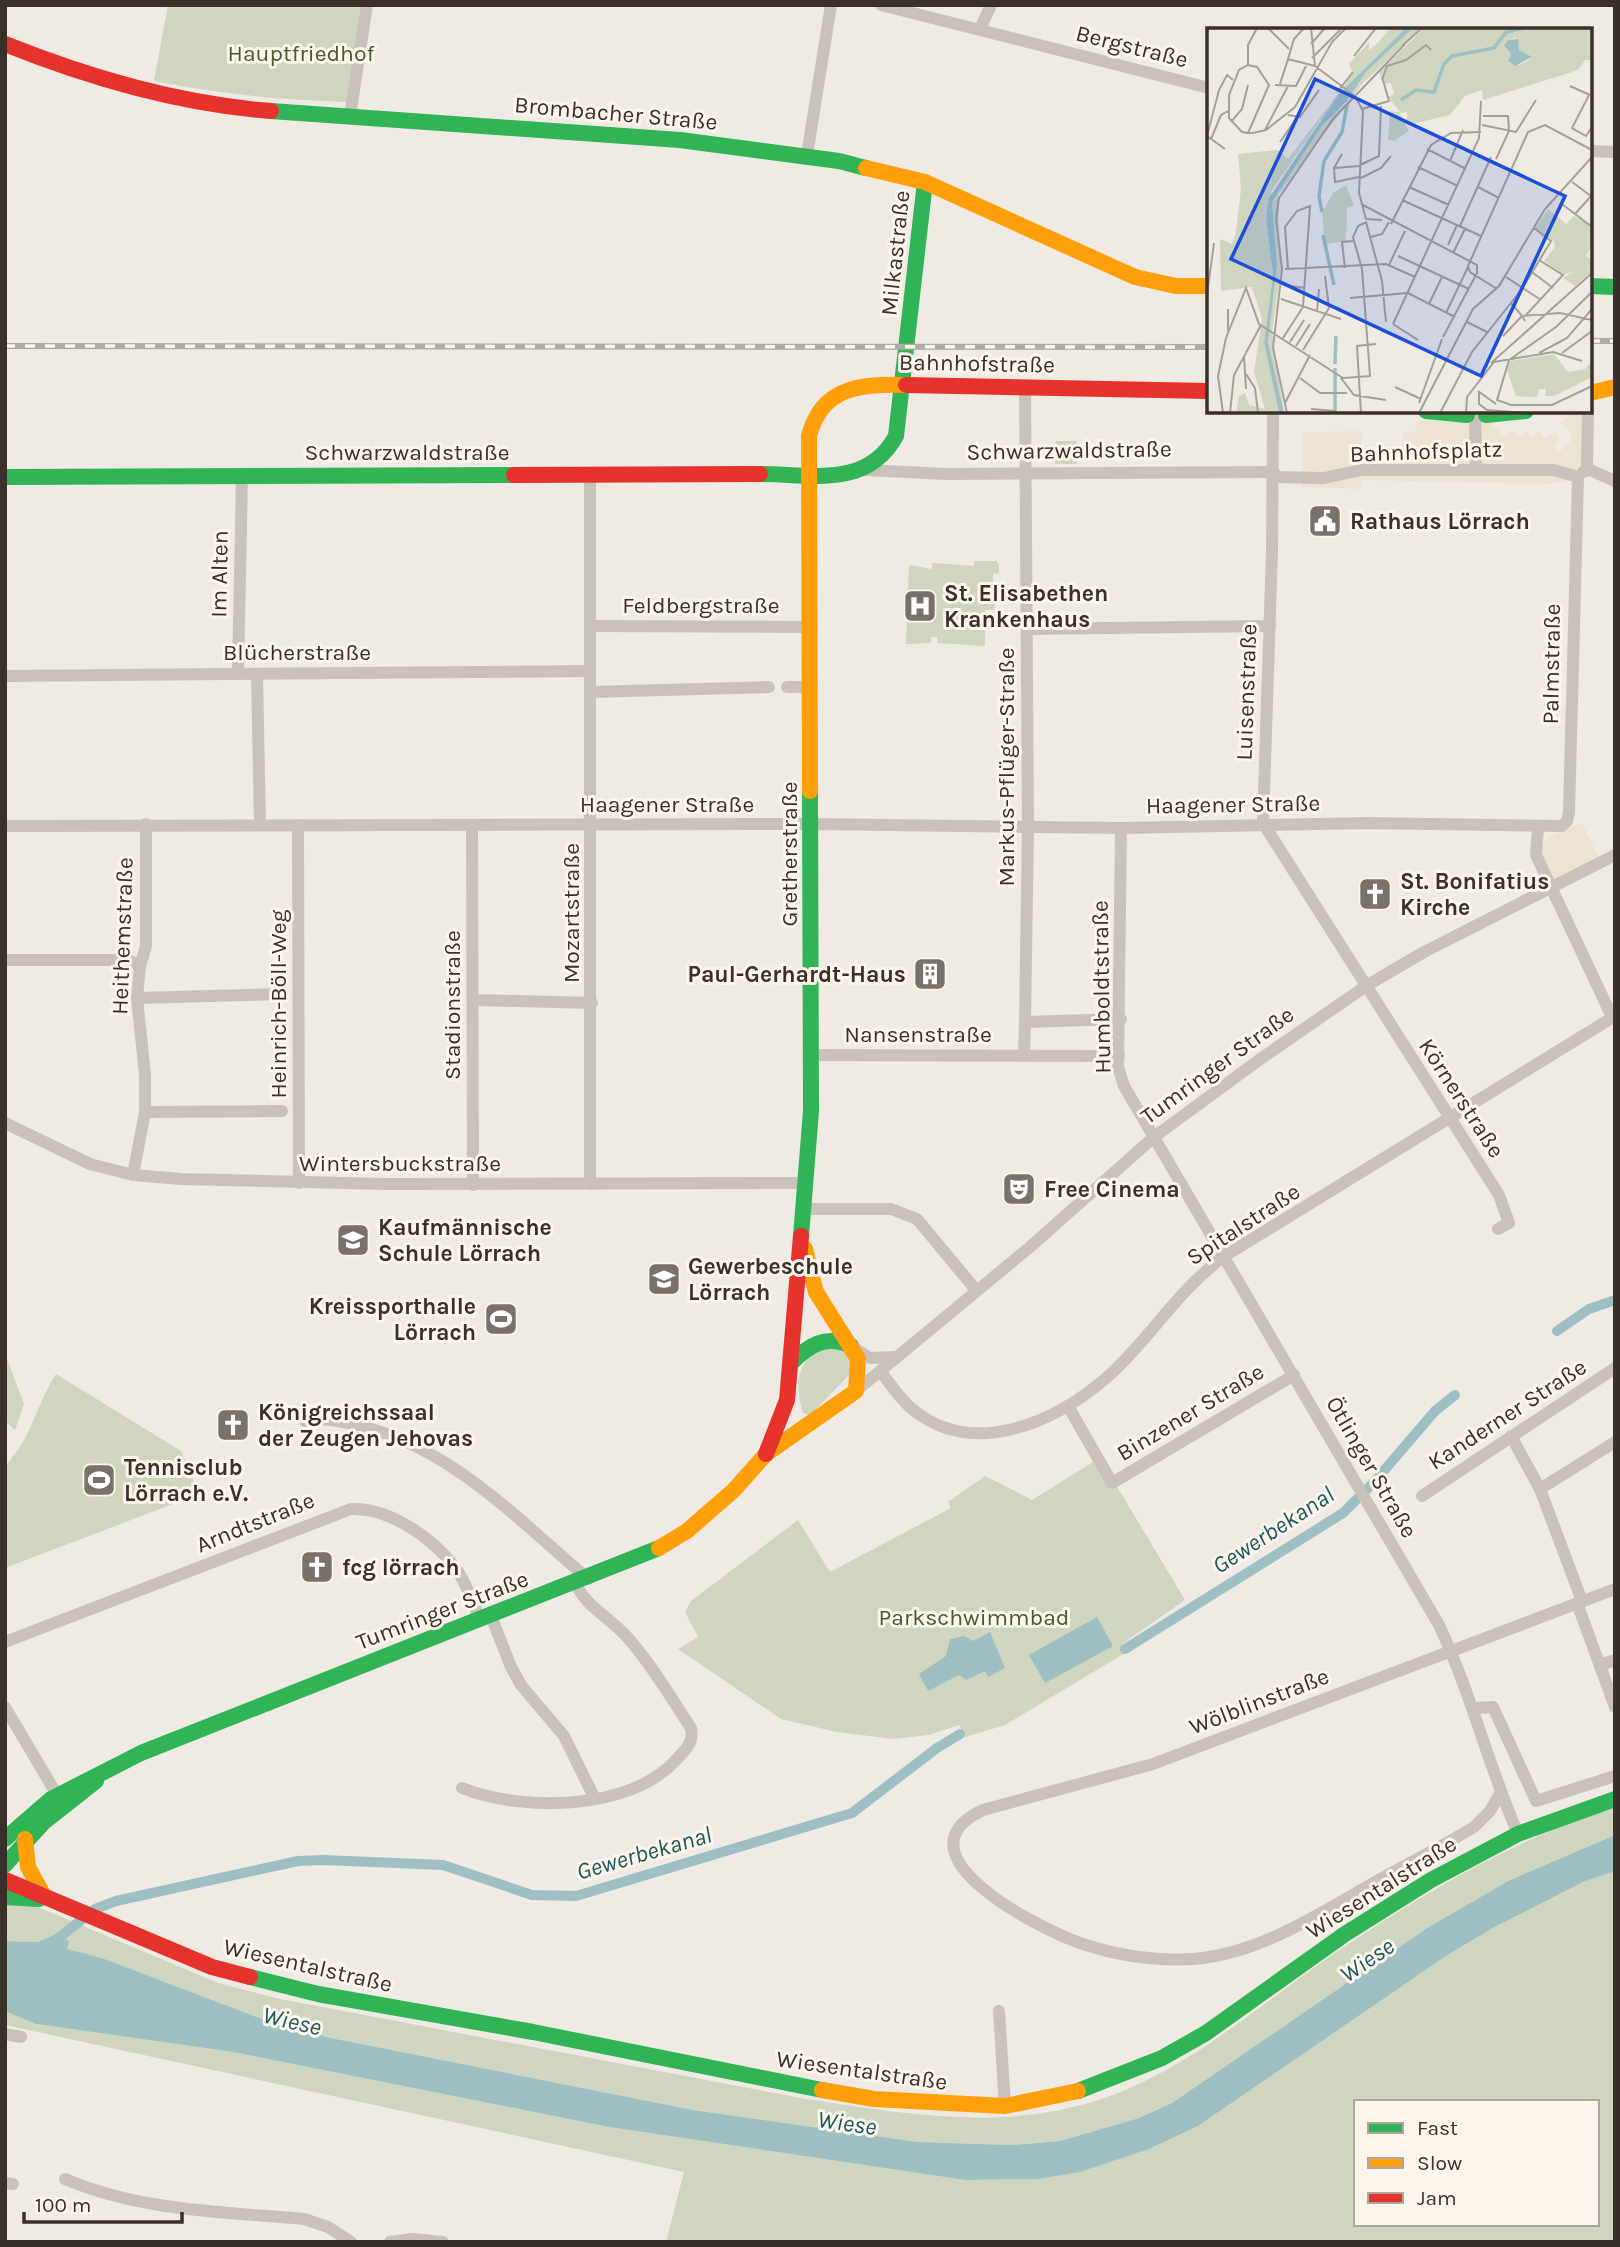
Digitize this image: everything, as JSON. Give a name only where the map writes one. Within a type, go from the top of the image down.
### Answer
[{"type":"main road","name":"Brombacher Straße","points":[[5,44],[67,70],[164,98],[261,110],[680,139],[807,155],[891,171],[925,182],[1137,277],[1176,286],[1207,286]]},
{"type":"main road","name":"Milkastraße","points":[[864,470],[886,455],[896,436],[925,182]]},
{"type":"main road","points":[[1592,286],[1615,286]]},
{"type":"main road","name":"Bahnhofstraße","points":[[810,474],[809,436],[816,413],[839,393],[876,384],[1207,391]]},
{"type":"main road","points":[[1592,393],[1615,387]]},
{"type":"main road","points":[[810,474],[864,470]]},
{"type":"main road","name":"Schwarzwaldstraße","points":[[5,477],[810,474]]},
{"type":"main road","name":"Gretherstraße","points":[[787,1399],[803,1235],[812,1055],[810,474]]},
{"type":"main road","name":"Gretherstraße","points":[[803,1235],[816,1292],[854,1349]]},
{"type":"main road","points":[[791,1363],[808,1346],[835,1339],[854,1349],[860,1367],[856,1391]]},
{"type":"main road","name":"Tumringer Straße","points":[[5,1839],[21,1822],[109,1769],[178,1737],[647,1555],[687,1531],[734,1490],[766,1454],[856,1391]]},
{"type":"main road","points":[[787,1399],[803,1427]]},
{"type":"main road","name":"Tumringer Straße","points":[[766,1454],[787,1399]]},
{"type":"main road","name":"Wiesentalstraße","points":[[47,1898],[212,1967],[318,1994],[533,2032],[711,2070],[874,2099],[1005,2106],[1086,2088],[1171,2054],[1431,1880],[1518,1835],[1615,1799]]},
{"type":"main road","name":"Tumringer Straße","points":[[5,1865],[59,1801]]},
{"type":"main road","points":[[25,1839],[26,1860],[47,1898]]},
{"type":"main road","points":[[5,1880],[47,1898]]},
{"type":"main road","points":[[5,1897],[47,1898]]},
{"type":"street","points":[[350,116],[367,5]]},
{"type":"street","points":[[807,155],[831,5]]},
{"type":"street","name":"Bergstraße","points":[[881,5],[1207,87]]},
{"type":"street","points":[[980,29],[991,5]]},
{"type":"street","points":[[1592,151],[1615,152]]},
{"type":"street","name":"Markus-Pflüger-Straße","points":[[1025,386],[1028,827],[1025,1022]]},
{"type":"street","name":"Luisenstraße","points":[[1263,823],[1274,475],[1273,413]]},
{"type":"street","name":"Palmstraße","points":[[1538,828],[1562,826],[1569,813],[1573,590],[1584,473],[1587,466],[1588,413]]},
{"type":"street","points":[[1476,414],[1476,470]]},
{"type":"street","name":"Schwarzwaldstraße","points":[[864,470],[946,474],[1274,475]]},
{"type":"street","name":"Bahnhofsplatz","points":[[1274,475],[1324,478],[1361,470],[1391,475],[1476,470],[1554,470],[1584,473],[1615,481]]},
{"type":"street","name":"Mozartstraße","points":[[590,474],[590,1184]]},
{"type":"street","name":"Im Alten","points":[[238,673],[242,475]]},
{"type":"street","name":"Feldbergstraße","points":[[590,626],[812,627]]},
{"type":"street","points":[[1027,629],[1270,626]]},
{"type":"street","name":"Blücherstraße","points":[[5,676],[590,671]]},
{"type":"street","points":[[257,674],[260,825]]},
{"type":"street","points":[[590,692],[769,687]]},
{"type":"street","points":[[787,687],[812,687]]},
{"type":"street","points":[[1263,823],[1366,986]]},
{"type":"street","name":"Haagener Straße","points":[[5,826],[811,824],[1121,828],[1263,823],[1538,828]]},
{"type":"street","name":"Heithemstraße","points":[[133,1174],[145,1112],[145,1075],[137,998],[140,966],[146,946],[146,824]]},
{"type":"street","name":"Heinrich-Böll-Weg","points":[[298,825],[299,1183]]},
{"type":"street","name":"Stadionstraße","points":[[472,825],[473,1185]]},
{"type":"street","name":"Humboldtstraße","points":[[1121,828],[1119,1056],[1124,1086],[1154,1137]]},
{"type":"street","points":[[1538,828],[1536,855],[1613,1017]]},
{"type":"street","name":"Tumringer Straße","points":[[856,1391],[1154,1137],[1366,986],[1424,952],[1600,860],[1615,855]]},
{"type":"street","points":[[5,960],[128,960],[140,966]]},
{"type":"street","name":"Körnerstraße","points":[[1366,986],[1499,1195],[1509,1223],[1498,1229]]},
{"type":"street","points":[[137,998],[282,994]]},
{"type":"street","points":[[474,1000],[592,1003]]},
{"type":"street","name":"Spitalstraße","points":[[880,1371],[910,1407],[924,1417],[973,1435],[1015,1429],[1068,1406],[1105,1379],[1192,1281],[1223,1257],[1613,1017]]},
{"type":"street","name":"Nansenstraße","points":[[1024,1055],[1025,1022],[1121,1019]]},
{"type":"street","name":"Nansenstraße","points":[[812,1055],[1119,1056]]},
{"type":"street","points":[[145,1112],[282,1111]]},
{"type":"street","name":"Wintersbuckstraße","points":[[5,1123],[90,1164],[133,1174],[299,1183],[806,1183]]},
{"type":"street","name":"Ötlinger Straße","points":[[1154,1137],[1363,1493],[1451,1650],[1475,1708],[1500,1793],[1518,1835]]},
{"type":"street","points":[[804,1209],[891,1209],[917,1219],[976,1290]]},
{"type":"street","points":[[854,1349],[870,1358],[895,1357]]},
{"type":"street","name":"Kanderner Straße","points":[[1422,1496],[1615,1368]]},
{"type":"street","name":"Binzener Straße","points":[[1068,1406],[1112,1483],[1294,1375]]},
{"type":"street","points":[[305,1421],[334,1420],[398,1437],[454,1466],[581,1581],[585,1601],[627,1636],[691,1728],[693,1737],[665,1772],[629,1792],[594,1799],[531,1803],[483,1797],[462,1788]]},
{"type":"street","points":[[1511,1436],[1540,1489],[1615,1707]]},
{"type":"street","points":[[1540,1489],[1615,1442]]},
{"type":"street","name":"Arndtstraße","points":[[5,1642],[327,1516],[359,1509],[394,1517],[433,1548],[461,1577],[521,1685],[564,1736],[594,1799]]},
{"type":"street","name":"Wölblinstraße","points":[[1500,1793],[1483,1820],[1265,1941],[1227,1954],[1184,1959],[1152,1960],[1082,1944],[1040,1925],[999,1901],[963,1870],[955,1855],[955,1839],[964,1822],[982,1810],[1153,1763],[1615,1589]]},
{"type":"street","points":[[1600,1665],[1615,1660]]},
{"type":"street","points":[[5,1707],[59,1801]]},
{"type":"street","points":[[1475,1708],[1493,1707],[1536,1801],[1615,1776]]},
{"type":"street","points":[[999,2011],[1005,2106]]},
{"type":"street","points":[[5,2034],[21,2037]]},
{"type":"street","points":[[65,2179],[117,2197],[153,2205],[304,2219],[328,2227],[351,2242]]},
{"type":"street","points":[[390,2242],[412,2239],[443,2242]]},
{"type":"green space","name":"Hauptfriedhof","points":[[168,5],[361,5],[347,102],[251,96],[154,81]]},
{"type":"green space","points":[[1056,441],[1077,441],[1077,464],[1055,464]]},
{"type":"green space","points":[[974,561],[996,561],[999,564],[999,573],[993,574],[993,585],[997,586],[994,610],[985,610],[985,646],[938,643],[937,637],[931,637],[931,643],[906,644],[909,565],[932,569],[932,563],[974,566]]},
{"type":"green space","points":[[823,1345],[850,1351],[853,1371],[810,1415],[803,1413],[800,1402],[800,1374],[808,1359]]},
{"type":"green space","points":[[5,1354],[24,1404],[15,1430],[5,1421]]},
{"type":"green space","name":"Tennisclub Lörrach e.V.","points":[[56,1374],[181,1451],[199,1494],[5,1568],[5,1466],[22,1444]]},
{"type":"green space","name":"Parkschwimmbad","points":[[1093,1462],[1116,1485],[1185,1600],[1122,1644],[1125,1653],[1005,1725],[965,1737],[959,1725],[928,1735],[894,1739],[837,1732],[781,1719],[678,1649],[698,1637],[685,1612],[691,1601],[798,1520],[830,1572],[951,1508],[948,1502],[985,1476],[1032,1500]]},
{"type":"green space","points":[[1615,1808],[1615,1835],[1508,1881],[1427,1928],[1172,2103],[1139,2118],[1060,2141],[1012,2145],[918,2142],[693,2110],[331,2038],[270,2022],[102,1958],[66,1949],[51,1938],[38,1942],[5,1941],[5,1903],[31,1904],[218,1983],[280,1999],[806,2099],[937,2116],[1004,2117],[1069,2108],[1106,2098],[1141,2083],[1206,2046],[1329,1957],[1431,1892],[1540,1836]]},
{"type":"green space","points":[[1615,1871],[1615,2242],[666,2242],[684,2172],[5,2025],[5,2011],[36,2024],[233,2052],[609,2127],[965,2180],[1039,2179],[1080,2172],[1149,2149],[1198,2126],[1446,1956],[1493,1928],[1583,1882]]},
{"type":"shaded area","points":[[1573,413],[1588,413],[1587,466],[1575,469],[1569,481],[1549,484],[1362,480],[1361,489],[1302,487],[1303,432],[1362,431],[1362,463],[1402,463],[1403,433],[1416,431],[1418,420],[1491,423],[1505,437],[1512,431],[1519,437],[1526,431],[1532,438],[1539,431],[1546,439],[1554,432],[1560,438],[1553,445],[1559,452],[1570,442],[1571,433],[1560,423]]},
{"type":"shaded area","points":[[1582,823],[1599,858],[1551,882],[1543,861],[1543,845],[1549,837]]},
{"type":"water","points":[[1097,1617],[1113,1646],[1045,1683],[1029,1655]]},
{"type":"water","points":[[990,1632],[1005,1668],[988,1677],[985,1671],[966,1680],[959,1675],[928,1691],[919,1674],[946,1656],[950,1639],[964,1636],[973,1641]]},
{"type":"water","points":[[1615,1835],[1615,1871],[1583,1882],[1493,1928],[1446,1956],[1198,2126],[1149,2149],[1080,2172],[1039,2179],[965,2180],[609,2127],[233,2052],[36,2024],[5,2011],[5,1941],[38,1942],[54,1935],[69,1941],[67,1949],[102,1958],[270,2022],[331,2038],[693,2110],[918,2142],[1012,2145],[1060,2141],[1139,2118],[1172,2103],[1427,1928],[1508,1881]]},
{"type":"waterway","name":"Gewerbekanal","points":[[1557,1331],[1589,1309],[1615,1300]]},
{"type":"waterway","name":"Gewerbekanal","points":[[1125,1649],[1343,1513],[1375,1481],[1435,1411],[1455,1395]]},
{"type":"waterway","name":"Gewerbekanal","points":[[51,1944],[95,1909],[116,1901],[298,1861],[443,1865],[532,1895],[576,1896],[852,1813],[937,1748],[960,1734]]},
{"type":"railway","points":[[1592,341],[1615,341]]},
{"type":"railway","points":[[5,346],[1207,347]]},
{"type":"traffic: fast","points":[[271,111],[680,140],[839,161],[866,168]]},
{"type":"traffic: fast","points":[[760,474],[818,476],[854,471],[870,464],[884,453],[896,436],[925,182]]},
{"type":"traffic: fast","points":[[1592,286],[1615,287]]},
{"type":"traffic: fast","points":[[1446,413],[1467,415]]},
{"type":"traffic: fast","points":[[1486,415],[1506,413]]},
{"type":"traffic: fast","points":[[5,477],[514,475]]},
{"type":"traffic: fast","points":[[801,1236],[811,1111],[810,791]]},
{"type":"traffic: fast","points":[[791,1363],[818,1343],[834,1341],[851,1346]]},
{"type":"traffic: fast","points":[[5,1839],[51,1799],[141,1753],[659,1548]]},
{"type":"traffic: fast","points":[[5,1865],[44,1822],[96,1781]]},
{"type":"traffic: fast","points":[[1078,2091],[1162,2058],[1206,2033],[1345,1934],[1431,1880],[1518,1834],[1615,1799]]},
{"type":"traffic: fast","points":[[5,1897],[39,1899]]},
{"type":"traffic: fast","points":[[250,1977],[318,1994],[533,2032],[822,2090]]},
{"type":"traffic: slow","points":[[866,168],[925,182],[1135,277],[1176,286],[1207,286]]},
{"type":"traffic: slow","points":[[810,791],[809,436],[823,407],[846,391],[874,386],[906,385]]},
{"type":"traffic: slow","points":[[1592,393],[1615,387]]},
{"type":"traffic: slow","points":[[659,1548],[687,1531],[734,1490],[766,1454],[856,1391],[858,1359],[816,1292],[805,1249]]},
{"type":"traffic: slow","points":[[25,1839],[28,1867],[44,1896]]},
{"type":"traffic: slow","points":[[822,2090],[874,2099],[1005,2106],[1078,2091]]},
{"type":"traffic: jam","points":[[5,44],[69,68],[135,88],[236,108],[271,111]]},
{"type":"traffic: jam","points":[[906,385],[1207,391]]},
{"type":"traffic: jam","points":[[514,475],[760,474]]},
{"type":"traffic: jam","points":[[766,1454],[787,1400],[801,1236]]},
{"type":"traffic: jam","points":[[5,1880],[212,1967],[250,1977]]},
{"type":"place","name":"Rathaus Lörrach","points":[[1325,521]]},
{"type":"place","name":"St. Elisabethen Krankenhaus","points":[[920,606]]},
{"type":"place","name":"St. Bonifatius Kirche","points":[[1375,894]]},
{"type":"place","name":"Paul-Gerhardt-Haus","points":[[930,974]]},
{"type":"place","name":"Free Cinema","points":[[1019,1189]]},
{"type":"place","name":"Kaufmännische Schule Lörrach","points":[[353,1240]]},
{"type":"place","name":"Gewerbeschule Lörrach","points":[[664,1279]]},
{"type":"place","name":"Kreissporthalle Lörrach","points":[[501,1319]]},
{"type":"place","name":"Königreichssaal der Zeugen Jehovas","points":[[233,1425]]},
{"type":"place","name":"Tennisclub Lörrach e.V.","points":[[99,1480]]},
{"type":"place","name":"fcg lörrach","points":[[317,1567]]},
{"type":"water label","name":"Wiese","points":[[1367,1960]]},
{"type":"water label","name":"Wiese","points":[[292,2021]]},
{"type":"water label","name":"Wiese","points":[[847,2123]]}]
